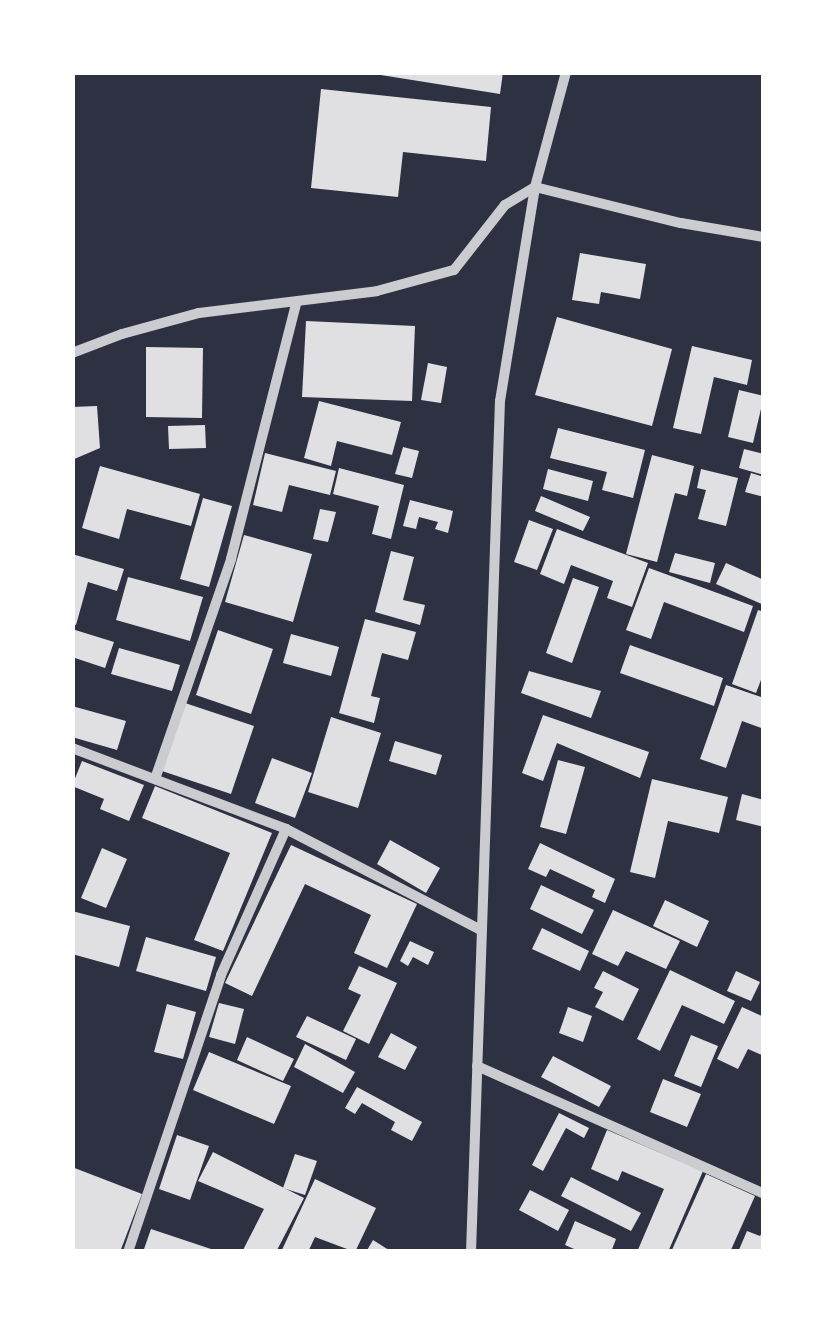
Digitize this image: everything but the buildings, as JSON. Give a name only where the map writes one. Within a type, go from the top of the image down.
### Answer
[{"type":"street","points":[[471,1252],[500,401],[536,187],[566,72]]},
{"type":"street","points":[[72,354],[122,334],[199,313],[377,292],[454,270],[505,206],[536,187],[681,223],[764,237]]},
{"type":"street","points":[[155,779],[231,560],[296,304]]},
{"type":"street","points":[[72,748],[286,829],[482,930]]},
{"type":"street","points":[[128,1252],[221,975],[286,829]]},
{"type":"street","points":[[477,1066],[764,1194]]}]
